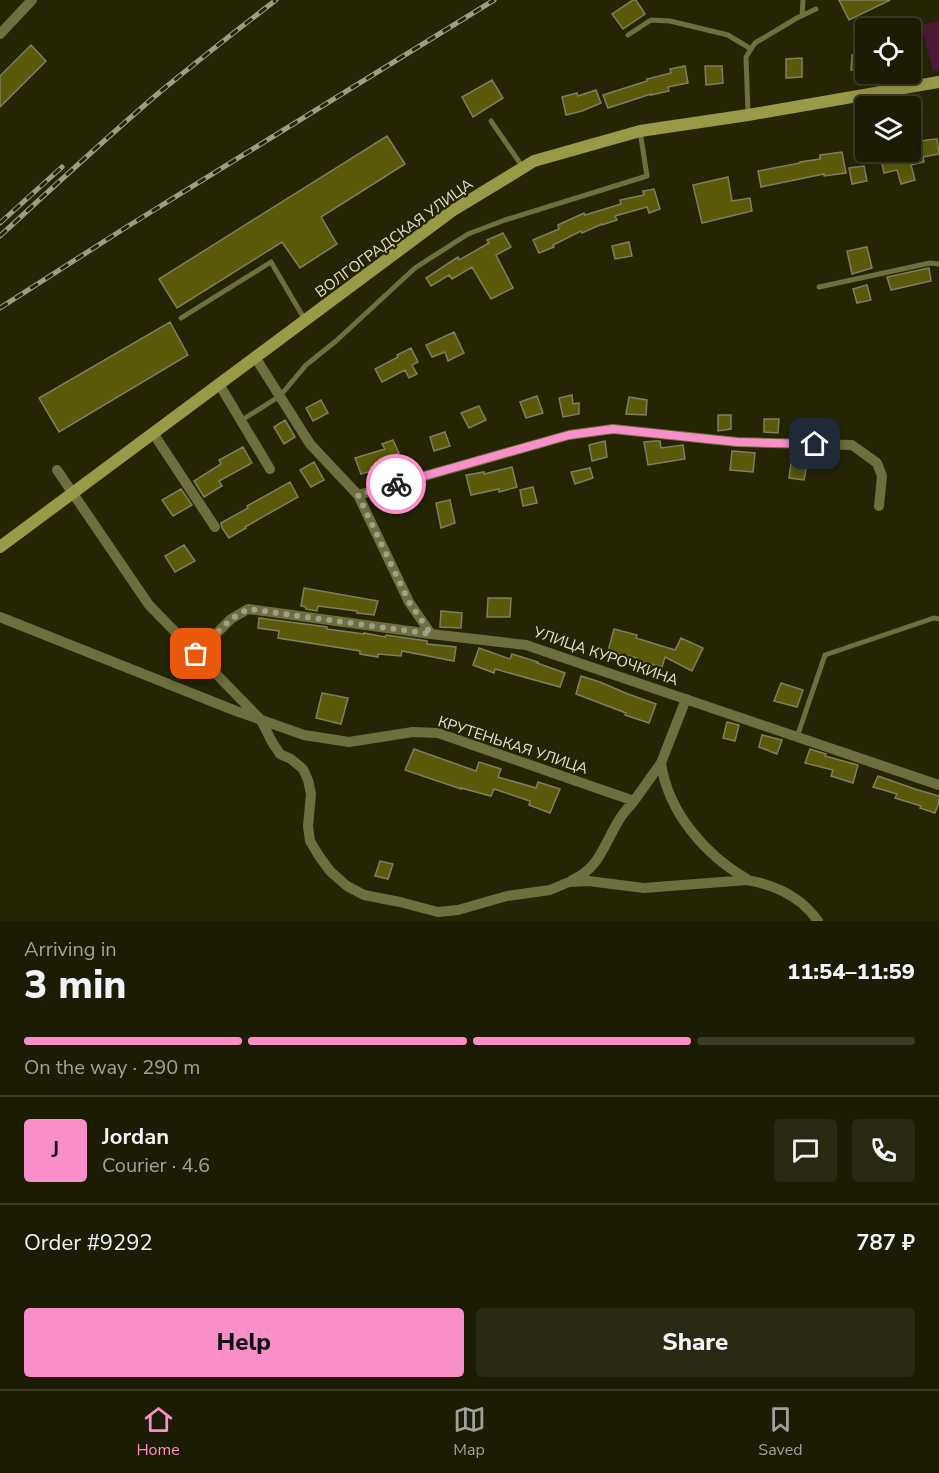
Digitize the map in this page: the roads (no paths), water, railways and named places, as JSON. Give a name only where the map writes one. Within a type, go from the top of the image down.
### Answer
[{"type":"main road","name":"ВОЛГОГРАДСКАЯ УЛИЦА","points":[[0,547],[452,211],[534,161],[640,131],[937,85]]},
{"type":"street","points":[[0,34],[32,0]]},
{"type":"street","points":[[255,357],[310,444],[358,495],[409,602],[431,634]]},
{"type":"street","points":[[219,384],[270,470]]},
{"type":"street","points":[[358,495],[569,435],[613,429],[737,442],[852,445],[877,464],[882,476],[879,506]]},
{"type":"street","points":[[153,433],[215,527]]},
{"type":"street","points":[[57,470],[149,605],[261,720],[280,754],[291,759],[303,769],[311,794],[308,826],[310,841],[330,871],[347,886],[364,895],[438,912],[458,910],[507,896],[550,890],[582,876],[604,850],[620,819],[661,763],[686,699]]},
{"type":"street","name":"УЛИЦА КУРОЧКИНА","points":[[196,654],[231,619],[248,609],[526,645],[939,785]]},
{"type":"street","name":"КРУТЕНЬКАЯ УЛИЦА","points":[[0,617],[304,735],[349,742],[413,732],[438,733],[634,801]]},
{"type":"street","points":[[661,763],[663,779],[669,796],[690,829],[720,862],[747,880]]},
{"type":"street","points":[[569,882],[588,881],[644,888],[747,880],[763,883],[790,894],[812,912],[818,921]]},
{"type":"lane","points":[[802,0],[802,16]]},
{"type":"lane","points":[[748,115],[746,57],[751,49],[755,44],[816,9]]},
{"type":"lane","points":[[628,35],[651,20],[670,21],[728,35],[751,49]]},
{"type":"lane","points":[[491,121],[523,168]]},
{"type":"lane","points":[[242,420],[280,396],[306,365],[336,341],[415,268],[468,234],[505,220],[647,176],[640,131]]},
{"type":"lane","points":[[181,318],[271,262],[305,320]]},
{"type":"lane","points":[[819,287],[930,263],[939,264]]},
{"type":"lane","points":[[797,737],[825,655],[934,618],[939,619]]},
{"type":"railway","points":[[0,236],[161,91],[276,0]]},
{"type":"railway","points":[[0,308],[494,0]]},
{"type":"railway","points":[[0,223],[62,167]]}]
